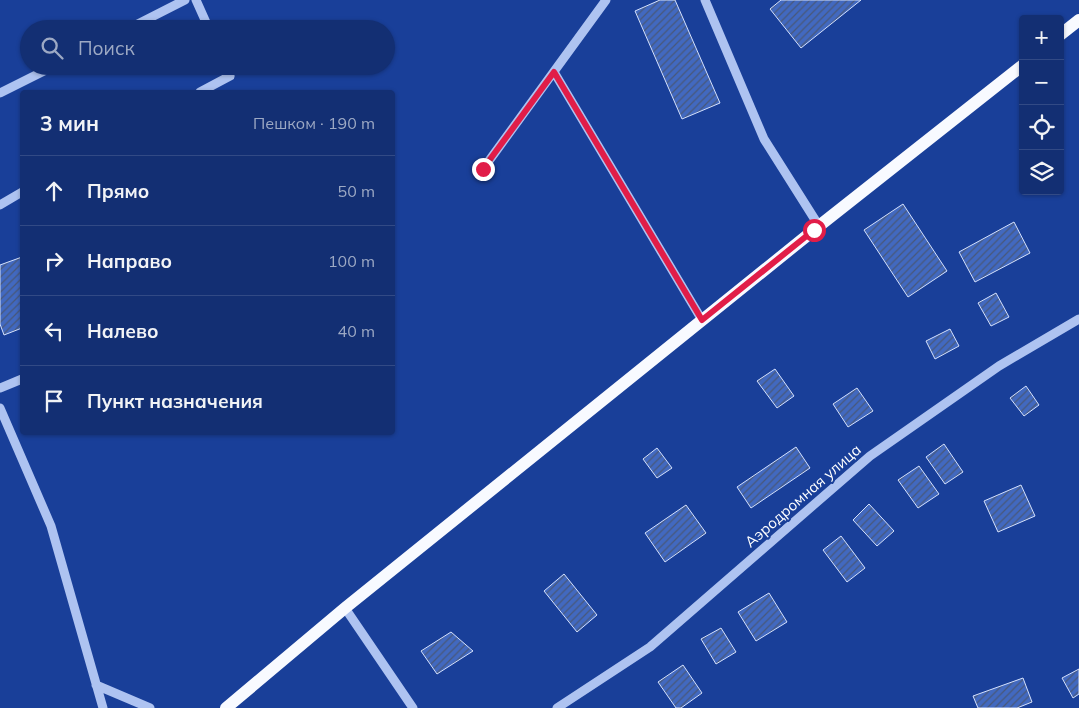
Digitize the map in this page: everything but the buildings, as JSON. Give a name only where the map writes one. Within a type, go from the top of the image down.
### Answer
[{"type":"main road","points":[[1064,32],[1079,20]]},
{"type":"main road","points":[[226,708],[345,608],[819,226],[1019,68]]},
{"type":"street","points":[[146,20],[185,0]]},
{"type":"street","points":[[196,0],[205,20]]},
{"type":"street","points":[[483,169],[606,0]]},
{"type":"street","points":[[705,0],[764,139],[819,226]]},
{"type":"street","points":[[554,72],[702,320]]},
{"type":"street","points":[[0,93],[36,75]]},
{"type":"street","points":[[204,90],[230,75]]},
{"type":"street","points":[[0,205],[20,193]]},
{"type":"street","name":"Аэродромная улица","points":[[557,708],[650,647],[870,456],[999,366],[1079,319]]},
{"type":"street","points":[[0,388],[20,380]]},
{"type":"street","points":[[0,408],[51,526],[103,708]]},
{"type":"street","points":[[345,608],[414,708]]},
{"type":"street","points":[[96,685],[150,708]]},
{"type":"route","points":[[483,169],[554,72],[702,320],[814,230]]}]
